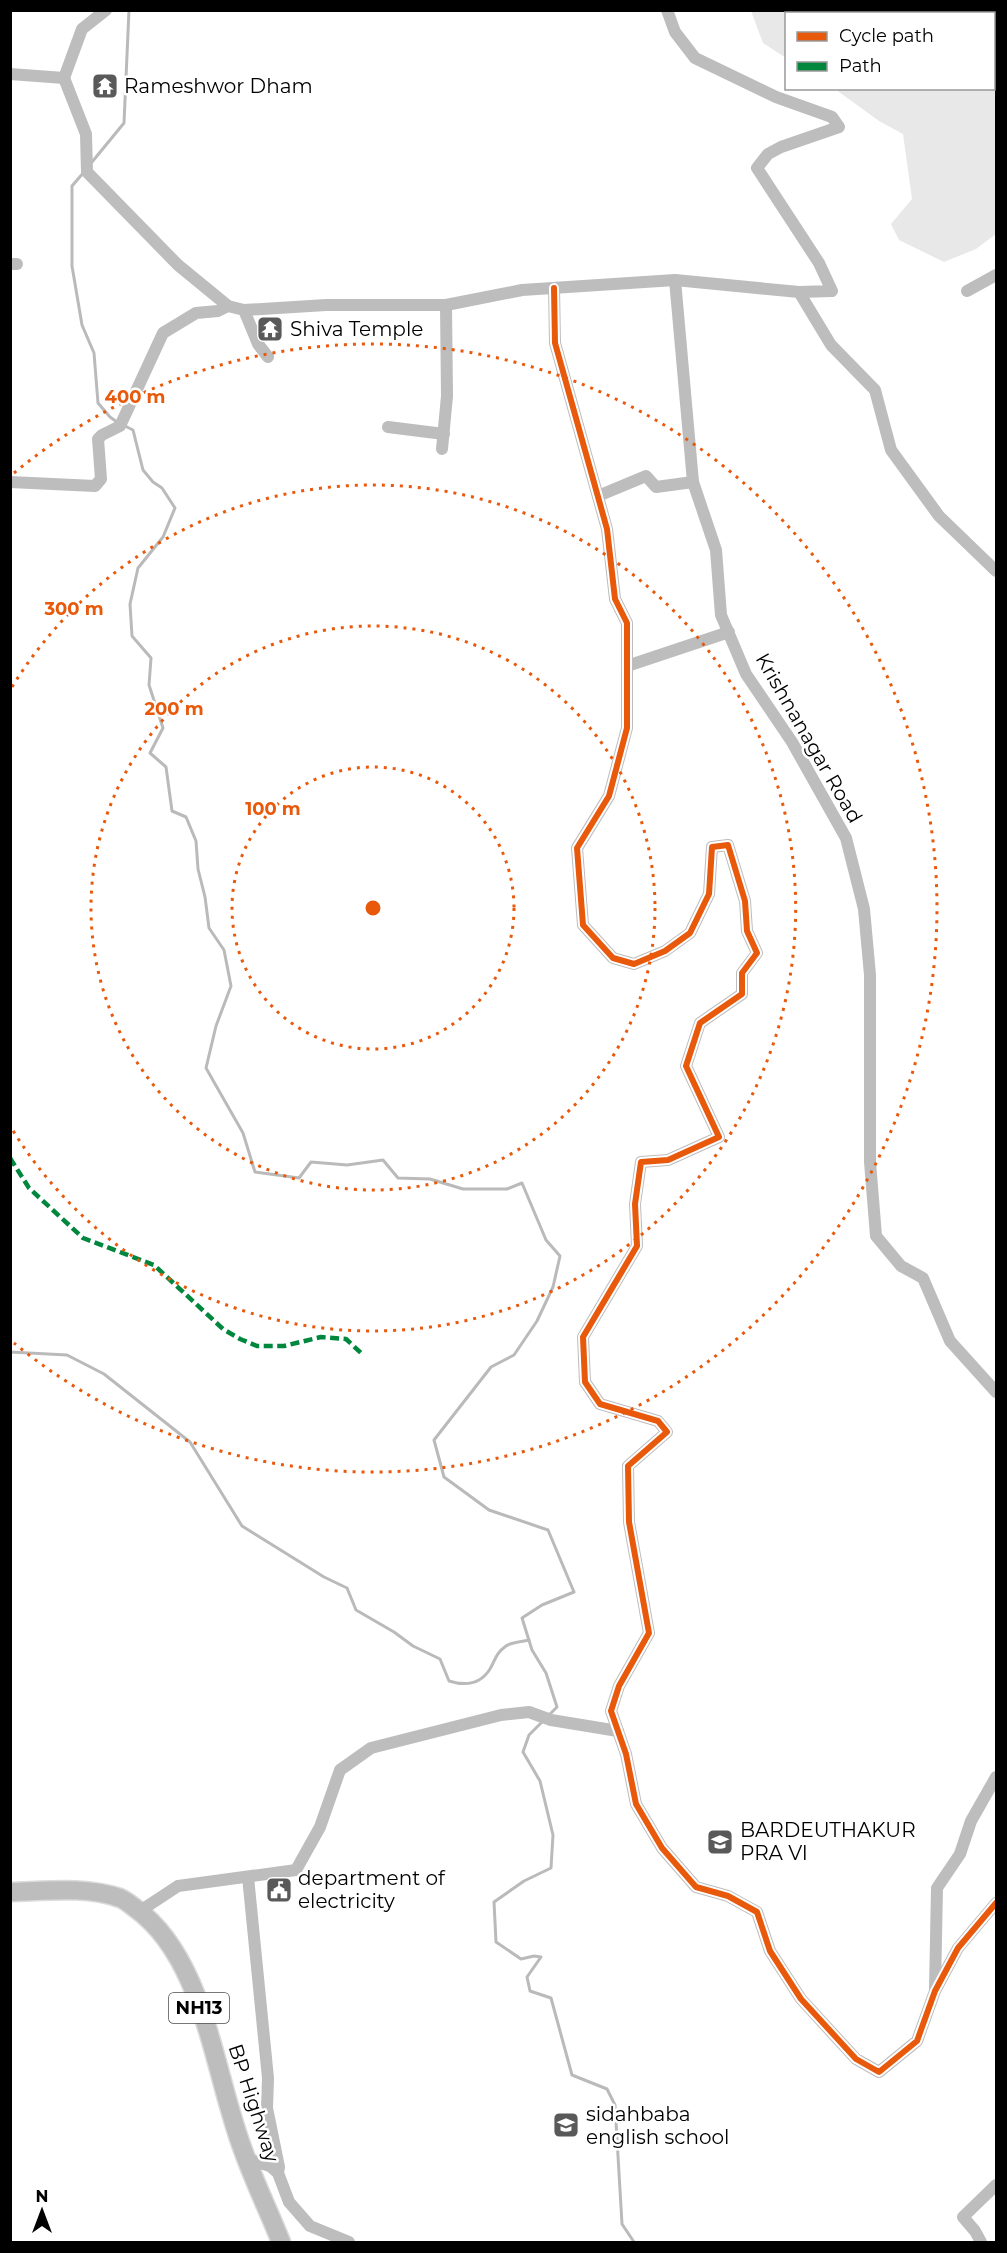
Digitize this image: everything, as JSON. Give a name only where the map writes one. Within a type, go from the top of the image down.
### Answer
[{"type":"highway","name":"BP Highway","points":[[10,1892],[96,1893],[122,1898],[140,1911],[159,1930],[190,1981],[247,2159],[281,2242]]},
{"type":"street","points":[[106,10],[82,29],[64,78],[86,134],[87,172],[178,265],[228,306],[244,310],[326,305],[446,305],[498,294],[675,280],[799,292],[832,291],[819,262],[757,168],[768,154],[781,147],[839,127],[832,117],[776,97],[694,58],[675,32],[667,10]]},
{"type":"street","points":[[10,74],[64,78]]},
{"type":"street","points":[[967,291],[996,275]]},
{"type":"street","name":"Krishnanagar Road","points":[[675,280],[693,482],[716,550],[722,615],[746,674],[792,742],[846,838],[864,909],[870,975],[870,1162],[876,1236],[901,1266],[923,1278],[950,1341],[996,1392]]},
{"type":"street","points":[[554,288],[555,343],[607,529],[615,599],[627,624],[627,728],[609,796],[577,848],[583,925],[613,958],[634,964],[665,951],[690,933],[709,894],[712,846],[728,845],[745,901],[747,931],[757,953],[742,973],[742,994],[700,1023],[686,1066],[718,1137],[668,1160],[641,1162],[635,1204],[637,1246],[583,1337],[585,1382],[600,1404],[657,1421],[667,1432],[628,1466],[629,1522],[649,1633],[619,1686],[611,1711],[626,1754],[636,1804],[662,1848],[696,1887],[728,1896],[757,1912],[770,1951],[801,1999],[856,2059],[879,2072],[917,2041],[935,1991],[958,1948],[996,1903]]},
{"type":"street","points":[[799,292],[831,345],[875,390],[891,450],[939,516],[996,571]]},
{"type":"street","points":[[442,449],[447,396],[446,305]]},
{"type":"street","points":[[10,482],[96,486],[101,479],[98,439],[120,426],[163,333],[196,313],[218,311],[228,306]]},
{"type":"street","points":[[244,310],[258,344],[268,357]]},
{"type":"street","points":[[388,427],[444,434]]},
{"type":"street","points":[[598,496],[646,476],[656,487],[693,482]]},
{"type":"street","points":[[627,666],[729,632]]},
{"type":"street","points":[[140,1911],[178,1886],[296,1870],[320,1827],[340,1770],[371,1748],[501,1714],[530,1712],[551,1720],[618,1731]]},
{"type":"street","points":[[935,1991],[937,1888],[960,1854],[971,1821],[996,1777]]},
{"type":"street","points":[[248,1877],[267,2078],[267,2108],[279,2167],[278,2173]]},
{"type":"street","points":[[247,2159],[270,2166],[278,2173],[289,2202],[310,2226],[349,2242]]},
{"type":"street","points":[[981,2242],[963,2217],[996,2185]]},
{"type":"shaded area","points":[[751,11],[996,11],[996,234],[976,249],[944,262],[899,240],[891,224],[912,199],[903,134],[879,121],[836,90],[995,90],[995,12],[785,12],[785,57],[763,43]]},
{"type":"waterway","points":[[92,162],[124,123],[129,10]]},
{"type":"waterway","points":[[84,172],[72,186],[72,266],[82,325],[94,353],[98,403],[117,422]]},
{"type":"waterway","points":[[123,425],[133,430],[143,470],[153,482],[162,488],[175,508],[163,537],[138,568],[130,604],[132,636],[151,658],[149,685],[163,728],[150,753],[166,767],[172,811],[186,817],[196,841],[198,869],[209,928],[224,950],[231,986],[216,1026],[206,1068],[243,1133],[255,1172],[299,1178],[311,1162],[347,1165],[383,1160],[398,1178],[430,1179],[463,1189],[507,1189],[522,1183],[546,1240],[560,1256],[553,1287],[537,1321],[514,1355],[491,1367],[434,1440],[444,1477],[489,1510],[548,1530],[574,1592],[542,1605],[522,1618],[532,1650],[546,1673],[557,1707],[548,1716]]},
{"type":"waterway","points":[[10,1352],[67,1355],[104,1374],[190,1442],[242,1526],[324,1577],[347,1588],[356,1610],[413,1646],[440,1659],[449,1681],[466,1684],[477,1681],[490,1669],[502,1649],[514,1643],[529,1640]]},
{"type":"waterway","points":[[543,1721],[529,1735],[523,1752],[540,1781],[553,1835],[551,1868],[524,1881],[494,1902],[496,1942],[521,1959],[541,1957],[527,1977],[530,1991],[551,1998],[572,2075],[607,2089],[615,2105],[622,2224],[634,2242]]},
{"type":"marked path","points":[[10,1158],[29,1188],[83,1238],[154,1265],[223,1329],[240,1339],[257,1346],[284,1346],[321,1337],[346,1339],[361,1353]]},
{"type":"cycle path","points":[[554,288],[555,343],[607,529],[615,599],[627,623],[627,728],[609,796],[577,848],[583,925],[613,958],[634,964],[665,951],[690,933],[709,894],[712,847],[728,845],[745,901],[747,931],[757,953],[742,973],[742,994],[700,1023],[686,1066],[719,1137],[668,1160],[641,1162],[635,1204],[637,1246],[583,1337],[585,1382],[600,1404],[658,1421],[667,1432],[628,1466],[629,1522],[649,1633],[619,1686],[611,1711],[626,1754],[636,1804],[662,1848],[696,1887],[728,1896],[757,1912],[770,1951],[801,1999],[856,2059],[879,2072],[917,2041],[935,1991],[958,1948],[996,1903]]},
{"type":"place","name":"Rameshwor Dham","points":[[105,86]]},
{"type":"place","name":"Shiva Temple","points":[[270,329]]},
{"type":"place","name":"BARDEUTHAKUR PRA VI","points":[[720,1842]]},
{"type":"place","name":"department of electricity","points":[[279,1890]]},
{"type":"place","name":"sidahbaba english school","points":[[566,2125]]}]
